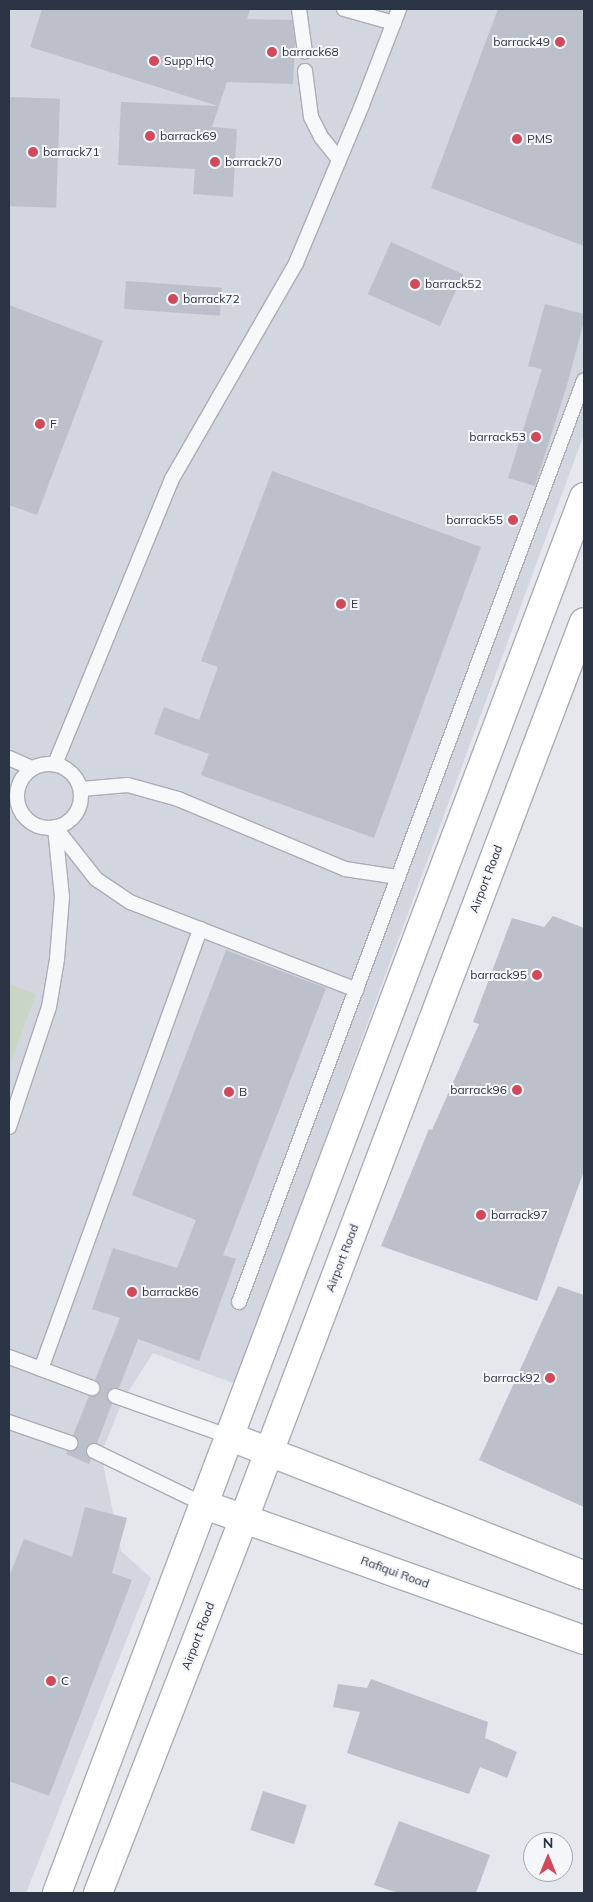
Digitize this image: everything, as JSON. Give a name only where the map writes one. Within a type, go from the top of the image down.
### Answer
[{"type":"main road","points":[[57,1893],[231,1437],[584,498]]},
{"type":"main road","name":"Airport Road","points":[[98,1893],[244,1518],[267,1453],[584,622]]},
{"type":"main road","points":[[231,1437],[267,1453],[584,1575]]},
{"type":"main road","name":"Rafiqui Road","points":[[205,1505],[584,1640]]},
{"type":"lane","points":[[299,9],[305,52]]},
{"type":"lane","points":[[344,9],[394,23]]},
{"type":"lane","points":[[55,764],[172,479],[296,263],[338,158],[362,105],[399,9]]},
{"type":"lane","points":[[306,71],[307,100],[311,117],[321,137],[338,158]]},
{"type":"lane","points":[[239,1302],[584,380]]},
{"type":"lane","points":[[9,758],[31,768]]},
{"type":"lane","points":[[43,764],[55,764],[67,769],[76,778],[81,789],[81,802],[76,814],[67,822],[55,827],[42,827],[30,822],[13,800],[22,777],[31,768],[43,764]]},
{"type":"lane","points":[[81,789],[128,785],[178,800],[345,868],[398,877]]},
{"type":"lane","points":[[55,827],[96,879],[130,902],[357,990]]},
{"type":"lane","points":[[9,1127],[49,1007],[57,960],[62,897],[55,827]]},
{"type":"lane","points":[[41,1369],[200,929]]},
{"type":"lane","points":[[9,1357],[92,1388]]},
{"type":"lane","points":[[115,1396],[231,1437]]},
{"type":"lane","points":[[9,1422],[70,1443]]},
{"type":"lane","points":[[94,1451],[205,1505]]},
{"type":"shaded area","points":[[9,9],[584,9],[584,434],[235,1384],[153,1353],[123,1400],[101,1454],[121,1551],[151,1578],[26,1893],[9,1893]]},
{"type":"green space","points":[[9,984],[36,994],[9,1067]]},
{"type":"building","points":[[42,9],[250,9],[247,19],[292,20],[295,42],[293,84],[227,82],[212,127],[237,129],[233,197],[193,194],[195,169],[118,165],[121,102],[218,106],[30,47]]},
{"type":"building","name":"PMS","points":[[498,9],[584,9],[584,246],[431,188]]},
{"type":"building","name":"barrack71","points":[[9,97],[60,99],[56,208],[9,206]]},
{"type":"building","name":"barrack52","points":[[391,242],[463,274],[440,326],[368,294]]},
{"type":"building","name":"barrack72","points":[[126,281],[222,288],[220,316],[124,309]]},
{"type":"building","points":[[545,304],[584,314],[584,321],[567,385],[535,486],[508,478],[542,369],[528,366]]},
{"type":"building","name":"F","points":[[9,305],[103,341],[37,515],[9,505]]},
{"type":"building","name":"E","points":[[272,471],[481,547],[374,838],[201,775],[209,754],[154,734],[164,707],[199,720],[218,667],[201,661]]},
{"type":"building","points":[[553,916],[584,928],[584,1171],[537,1301],[381,1246],[429,1129],[432,1130],[479,1024],[473,1022],[512,918],[544,927]]},
{"type":"building","name":"B","points":[[226,950],[326,988],[223,1255],[236,1259],[199,1361],[138,1339],[119,1388],[113,1388],[107,1393],[107,1398],[112,1404],[97,1443],[90,1444],[86,1448],[87,1455],[91,1459],[89,1464],[66,1454],[67,1451],[72,1451],[78,1446],[78,1441],[73,1435],[89,1396],[94,1396],[100,1392],[100,1386],[95,1380],[120,1318],[92,1309],[113,1248],[177,1268],[196,1220],[132,1195]]},
{"type":"building","name":"barrack92","points":[[558,1286],[584,1295],[584,1507],[479,1460]]},
{"type":"building","name":"C","points":[[85,1507],[127,1518],[112,1573],[132,1580],[49,1796],[9,1781],[9,1577],[24,1539],[72,1557]]},
{"type":"building","points":[[371,1679],[488,1722],[485,1738],[517,1752],[507,1778],[480,1767],[469,1794],[347,1753],[360,1712],[333,1707],[338,1684],[367,1688]]},
{"type":"building","points":[[263,1791],[307,1805],[294,1844],[250,1830]]},
{"type":"building","points":[[399,1821],[490,1855],[476,1893],[398,1893],[374,1885]]},
{"type":"place","name":"barrack49","points":[[560,42]]},
{"type":"place","name":"barrack68","points":[[272,52]]},
{"type":"place","name":"Supp HQ","points":[[154,61]]},
{"type":"place","name":"barrack69","points":[[150,136]]},
{"type":"place","name":"PMS","points":[[517,139]]},
{"type":"place","name":"barrack71","points":[[33,152]]},
{"type":"place","name":"barrack70","points":[[215,162]]},
{"type":"place","name":"barrack52","points":[[415,284]]},
{"type":"place","name":"barrack72","points":[[173,299]]},
{"type":"place","name":"F","points":[[40,424]]},
{"type":"place","name":"barrack53","points":[[536,437]]},
{"type":"place","name":"barrack55","points":[[513,520]]},
{"type":"place","name":"E","points":[[341,604]]},
{"type":"place","name":"barrack95","points":[[537,975]]},
{"type":"place","name":"barrack96","points":[[517,1090]]},
{"type":"place","name":"B","points":[[229,1092]]},
{"type":"place","name":"barrack97","points":[[481,1215]]},
{"type":"place","name":"barrack86","points":[[132,1292]]},
{"type":"place","name":"barrack92","points":[[550,1378]]},
{"type":"place","name":"C","points":[[51,1681]]}]
